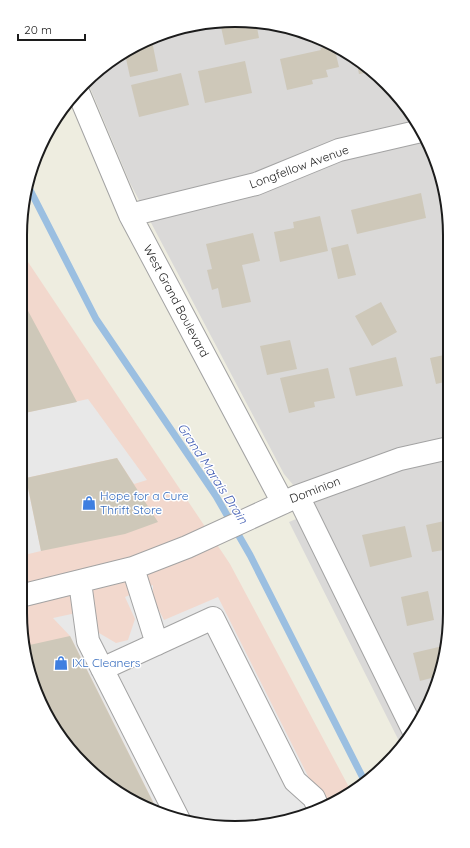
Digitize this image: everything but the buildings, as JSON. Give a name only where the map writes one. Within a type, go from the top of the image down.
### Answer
[{"type":"street","name":"West Grand Boulevard","points":[[80,97],[130,215],[291,500],[410,725]]},
{"type":"street","name":"Longfellow Avenue","points":[[130,215],[256,184],[339,150],[416,132]]},
{"type":"street","name":"Dominion","points":[[27,594],[133,568],[187,547],[291,500],[400,459],[443,449]]},
{"type":"street","points":[[133,568],[157,644]]},
{"type":"street","points":[[80,582],[88,641],[175,812]]},
{"type":"street","points":[[102,669],[213,618],[296,782],[314,798],[317,804]]},
{"type":"shaded area","points":[[221,27],[249,27],[276,31],[302,38],[327,48],[362,70],[382,88],[408,119],[422,143],[436,181],[443,221],[443,627],[436,667],[427,693],[422,705],[399,741],[289,522],[315,511],[284,474],[130,183],[90,87],[119,62],[143,48],[181,34]]},
{"type":"shaded area","points":[[27,260],[230,564],[349,787],[327,800],[302,810],[276,817],[249,821],[221,821],[181,814],[143,800],[119,786],[88,760],[70,740],[48,705],[43,693],[34,667],[27,627]]},
{"type":"shaded area","points":[[88,399],[147,480],[134,484],[117,458],[27,478],[27,412]]},
{"type":"shaded area","points":[[27,483],[41,551],[27,554]]},
{"type":"shaded area","points":[[153,585],[153,599],[164,620],[218,597],[321,802],[289,814],[249,821],[221,821],[194,817],[154,805],[70,636],[53,618],[90,610],[94,630],[116,643],[128,640],[135,619],[125,597]]},
{"type":"waterway","name":"Grand Marais Drain","points":[[31,193],[96,319],[216,496],[250,555],[363,777]]},
{"type":"place","name":"Hope for a Cure Thrift Store","points":[[89,503]]},
{"type":"place","name":"IXL Cleaners","points":[[61,663]]}]
